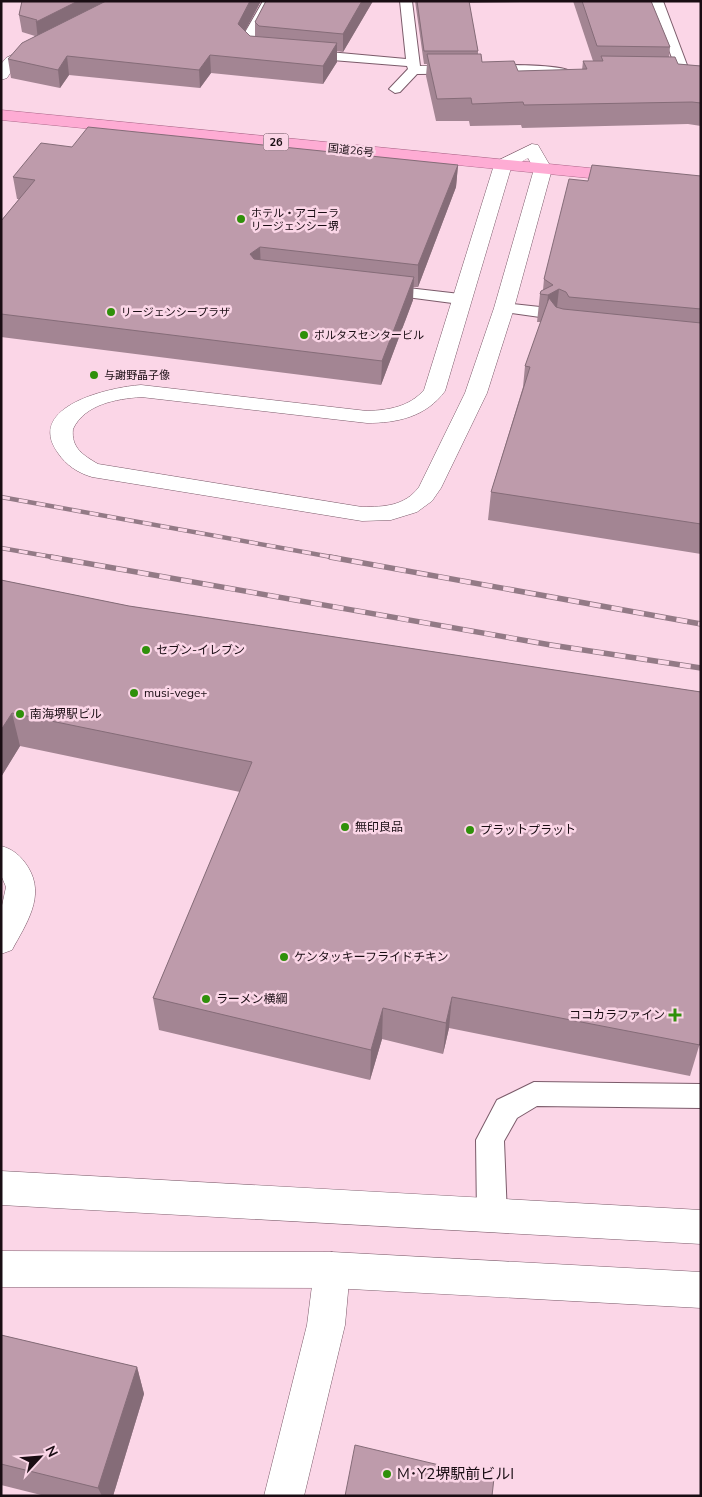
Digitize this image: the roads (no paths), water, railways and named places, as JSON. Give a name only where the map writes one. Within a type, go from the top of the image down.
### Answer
[{"type":"highway","name":"国道26号","points":[[5,115],[503,156]]},
{"type":"highway","points":[[542,156],[701,184]]},
{"type":"street","points":[[1,76],[11,61],[54,39]]},
{"type":"street","points":[[503,156],[542,156],[504,308],[476,393],[430,488],[419,501],[400,511],[362,514],[92,470],[77,463],[67,454],[61,443],[61,432],[66,421],[75,411],[89,402],[123,392],[141,391],[368,417],[404,413],[423,404],[434,391],[503,156]]},
{"type":"street","points":[[1,857],[14,868],[22,886],[19,905],[1,941]]},
{"type":"street","points":[[1,1188],[701,1227]]},
{"type":"street","points":[[1,1269],[332,1270],[701,1290]]},
{"type":"street","points":[[284,1496],[326,1325],[332,1270]]},
{"type":"lane","points":[[269,1],[246,41],[255,49],[274,50]]},
{"type":"lane","points":[[395,89],[414,67],[406,1]]},
{"type":"lane","points":[[657,1],[678,73],[685,77],[701,77]]},
{"type":"lane","points":[[294,52],[414,67],[574,72]]},
{"type":"lane","points":[[366,288],[460,299]]},
{"type":"lane","points":[[504,308],[540,312]]},
{"type":"lane","points":[[492,1216],[490,1140],[507,1109],[534,1094],[701,1096]]},
{"type":"railway","points":[[1,497],[337,558]]},
{"type":"railway","points":[[1,548],[58,558]]},
{"type":"railway","points":[[51,557],[551,645],[701,668]]},
{"type":"railway","points":[[330,557],[701,624]]},
{"type":"place","name":"ホテル・アゴーラ リージェンシー堺","points":[[241,219]]},
{"type":"place","name":"リージェンシープラザ","points":[[111,312]]},
{"type":"place","name":"ポルタスセンタービル","points":[[304,335]]},
{"type":"place","name":"与謝野晶子像","points":[[94,375]]},
{"type":"place","name":"セブン-イレブン","points":[[146,650]]},
{"type":"place","name":"musi-vege+","points":[[134,693]]},
{"type":"place","name":"南海堺駅ビル","points":[[20,714]]},
{"type":"place","name":"無印良品","points":[[345,827]]},
{"type":"place","name":"プラットプラット","points":[[470,830]]},
{"type":"place","name":"ケンタッキーフライドチキン","points":[[284,957]]},
{"type":"place","name":"ラーメン横綱","points":[[206,999]]},
{"type":"place","name":"ココカラファイン","points":[[675,1015]]},
{"type":"place","name":"M･Y2堺駅前ビルI","points":[[387,1474]]}]
